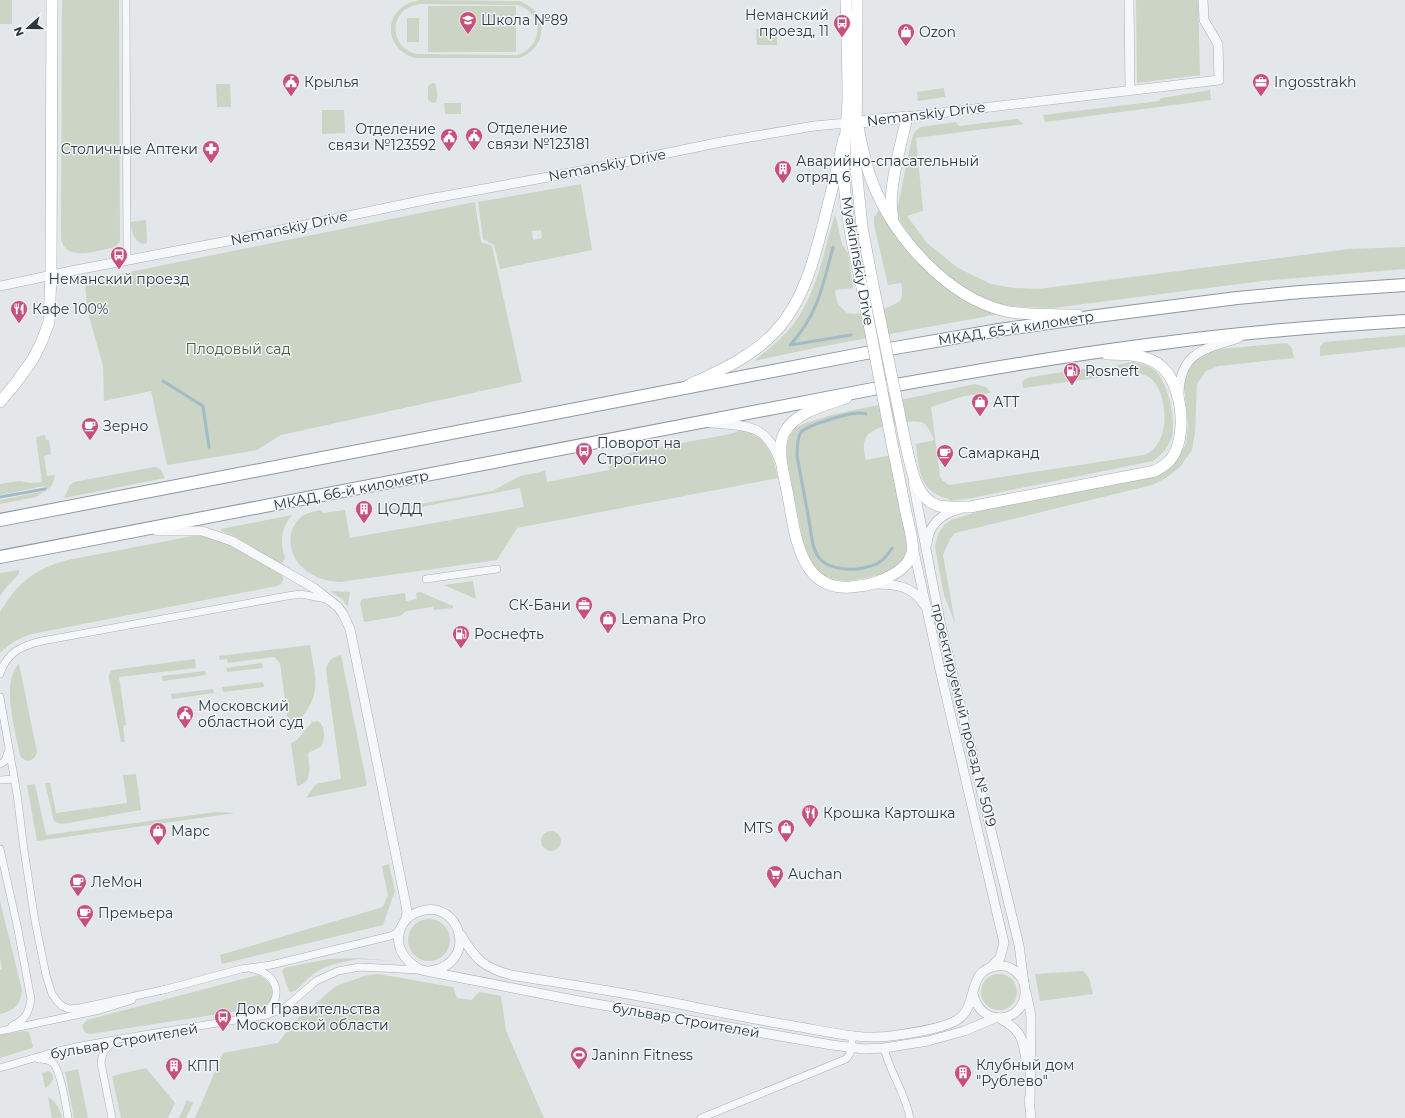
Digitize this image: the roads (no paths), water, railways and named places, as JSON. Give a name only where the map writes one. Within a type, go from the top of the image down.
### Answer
[{"type":"highway","name":"МКАД, 65-й километр","points":[[35,513],[960,337],[1096,316],[1245,297],[1405,285]]},
{"type":"highway","points":[[701,422],[873,389],[1005,366],[1165,342],[1256,332],[1405,321]]},
{"type":"highway","name":"МКАД, 66-й километр","points":[[0,557],[701,422]]},
{"type":"highway","points":[[0,520],[35,513]]},
{"type":"main road","points":[[0,402],[24,372],[42,341],[49,322],[51,275],[52,0]]},
{"type":"main road","name":"Myakininskiy Drive","points":[[846,0],[848,99],[852,123],[862,227],[906,446],[916,481],[922,493],[929,500],[939,506],[970,507],[1155,471],[1170,461],[1180,440],[1181,426],[1179,406],[1175,388],[1170,376],[1162,367],[1139,356],[1086,354]]},
{"type":"main road","name":"Myakininskiy Drive","points":[[857,0],[852,123],[844,138],[844,179],[850,229],[893,448]]},
{"type":"main road","points":[[896,226],[891,212],[891,198],[907,117]]},
{"type":"main road","name":"Nemanskiy Drive","points":[[852,123],[907,117]]},
{"type":"main road","points":[[852,123],[880,200],[896,226],[916,252],[936,273],[952,286],[985,304],[1006,311],[1029,314],[1096,316]]},
{"type":"main road","points":[[676,390],[745,357],[774,332],[789,314],[808,275],[818,242],[844,138]]},
{"type":"main road","points":[[832,188],[838,182],[844,179],[849,179],[852,181],[858,196]]},
{"type":"main road","points":[[873,389],[806,414],[792,423],[784,434],[781,444],[783,472],[799,548],[808,569],[825,584],[845,588],[873,584],[899,571],[907,563],[912,552],[911,537]]},
{"type":"main road","name":"проектируемый проезд № 5019","points":[[893,448],[911,537]]},
{"type":"main road","points":[[0,514],[35,513]]},
{"type":"street","points":[[126,0],[127,260]]},
{"type":"street","points":[[1129,0],[1130,90]]},
{"type":"street","name":"Nemanskiy Drive","points":[[907,117],[1219,80],[1218,44],[1204,20],[1203,0]]},
{"type":"street","name":"Nemanskiy Drive","points":[[0,286],[433,198],[722,142],[814,126],[852,123]]},
{"type":"street","points":[[1179,406],[1179,387],[1182,374],[1192,357],[1202,350],[1256,332]]},
{"type":"street","points":[[701,422],[741,425],[755,429],[765,436],[773,445],[783,472]]},
{"type":"street","name":"проектируемый проезд № 5019","points":[[906,446],[941,626],[1019,945],[1025,988],[1031,1016],[1030,1104]]},
{"type":"street","points":[[928,558],[927,542],[934,523],[941,516],[953,510],[970,507]]},
{"type":"street","points":[[118,534],[182,530],[202,531],[219,536],[232,541],[314,588],[331,601],[343,614],[350,629],[406,904],[407,913],[403,925]]},
{"type":"street","name":"проектируемый проезд № 5019","points":[[911,537],[974,820],[1004,944],[1000,958],[991,967]]},
{"type":"street","points":[[426,579],[498,569]]},
{"type":"street","points":[[873,584],[890,584],[910,589],[916,594],[927,612]]},
{"type":"street","points":[[0,674],[7,659],[14,651],[25,645],[42,641],[300,594],[316,596],[331,601]]},
{"type":"street","points":[[0,697],[35,921],[46,975],[52,994],[56,1001],[69,1009],[80,1008],[167,988]]},
{"type":"street","points":[[0,764],[5,761],[9,749]]},
{"type":"street","points":[[0,780],[14,779]]},
{"type":"street","points":[[0,850],[20,939],[31,999],[30,1009],[23,1019],[13,1026],[0,1030]]},
{"type":"street","name":"бульвар Строителей","points":[[0,1030],[100,1010],[167,988],[241,969],[271,965],[390,936],[395,934],[409,917],[416,912],[425,910],[443,912],[456,925],[459,933],[470,950],[479,960],[500,972],[672,1003],[732,1016],[832,1033],[866,1037],[890,1036],[944,1025],[956,1021],[961,1018],[968,1007],[976,980],[980,974],[991,967]]},
{"type":"street","name":"бульвар Строителей","points":[[403,925],[399,938],[400,948],[404,958],[411,965],[425,971],[439,970],[447,966],[454,959],[460,942],[459,933]]},
{"type":"street","name":"бульвар Строителей","points":[[0,1068],[58,1051],[125,1038],[250,1019],[267,1015],[286,1007],[311,985],[338,971],[360,967],[425,971],[586,1002],[832,1045],[852,1047],[884,1048],[928,1041],[956,1034],[997,1018],[1006,1017],[1018,1011],[1024,999],[1025,988]]},
{"type":"street","points":[[991,967],[1007,967],[1015,971],[1021,977],[1025,988]]},
{"type":"street","name":"бульвар Строителей","points":[[241,969],[257,970],[266,974],[272,980],[276,990],[275,1000],[271,1008],[250,1019]]},
{"type":"street","points":[[973,994],[975,1002],[980,1010],[987,1015],[997,1018],[1017,1029],[1023,1041],[1031,1118]]},
{"type":"street","points":[[701,1118],[846,1059],[850,1054],[852,1047],[852,1035]]},
{"type":"street","points":[[112,1118],[102,1072],[102,1055],[108,1045],[125,1038]]},
{"type":"street","points":[[884,1048],[890,1066],[901,1089],[910,1118]]},
{"type":"street","points":[[30,1060],[48,1060],[53,1063],[59,1075],[68,1118]]},
{"type":"waterway","points":[[833,247],[822,287],[813,311],[799,334],[790,345],[851,335]]},
{"type":"waterway","points":[[163,381],[203,406],[209,447]]},
{"type":"waterway","points":[[866,414],[852,414],[828,420],[811,426],[800,434],[797,456],[812,538],[814,548],[821,560],[830,566],[846,569],[869,567],[878,563],[885,558],[892,548]]},
{"type":"waterway","points":[[0,497],[45,489]]},
{"type":"place","name":"Школа №89","points":[[468,35]]},
{"type":"place","name":"Неманский проезд, 11","points":[[842,38]]},
{"type":"place","name":"Ozon","points":[[906,47]]},
{"type":"place","name":"Крылья","points":[[291,97]]},
{"type":"place","name":"Ingosstrakh","points":[[1261,97]]},
{"type":"place","name":"Отделение связи №123181","points":[[474,151]]},
{"type":"place","name":"Отделение связи №123592","points":[[449,152]]},
{"type":"place","name":"Столичные Аптеки","points":[[211,164]]},
{"type":"place","name":"Аварийно-спасательный отряд 6","points":[[783,184]]},
{"type":"place","name":"Неманский проезд","points":[[119,270]]},
{"type":"place","name":"Кафе 100%","points":[[19,324]]},
{"type":"place","name":"Rosneft","points":[[1072,386]]},
{"type":"place","name":"АТТ","points":[[980,417]]},
{"type":"place","name":"Зерно","points":[[90,441]]},
{"type":"place","name":"Поворот на Строгино","points":[[584,466]]},
{"type":"place","name":"Самарканд","points":[[945,468]]},
{"type":"place","name":"ЦОДД","points":[[364,524]]},
{"type":"place","name":"СК-Бани","points":[[584,620]]},
{"type":"place","name":"Lemana Pro","points":[[608,634]]},
{"type":"place","name":"Роснефть","points":[[461,649]]},
{"type":"place","name":"Московский областной суд","points":[[185,729]]},
{"type":"place","name":"Крошка Картошка","points":[[810,828]]},
{"type":"place","name":"MTS","points":[[786,843]]},
{"type":"place","name":"Марс","points":[[158,846]]},
{"type":"place","name":"Auchan","points":[[775,889]]},
{"type":"place","name":"ЛеМон","points":[[78,897]]},
{"type":"place","name":"Премьера","points":[[85,928]]},
{"type":"place","name":"Дом Правительства Московской области","points":[[223,1032]]},
{"type":"place","name":"Janinn Fitness","points":[[579,1070]]},
{"type":"place","name":"КПП","points":[[174,1081]]},
{"type":"place","name":"Клубный дом \"Рублево\"","points":[[963,1088]]},
{"type":"park label","name":"Плодовый сад","points":[[238,349]]}]
